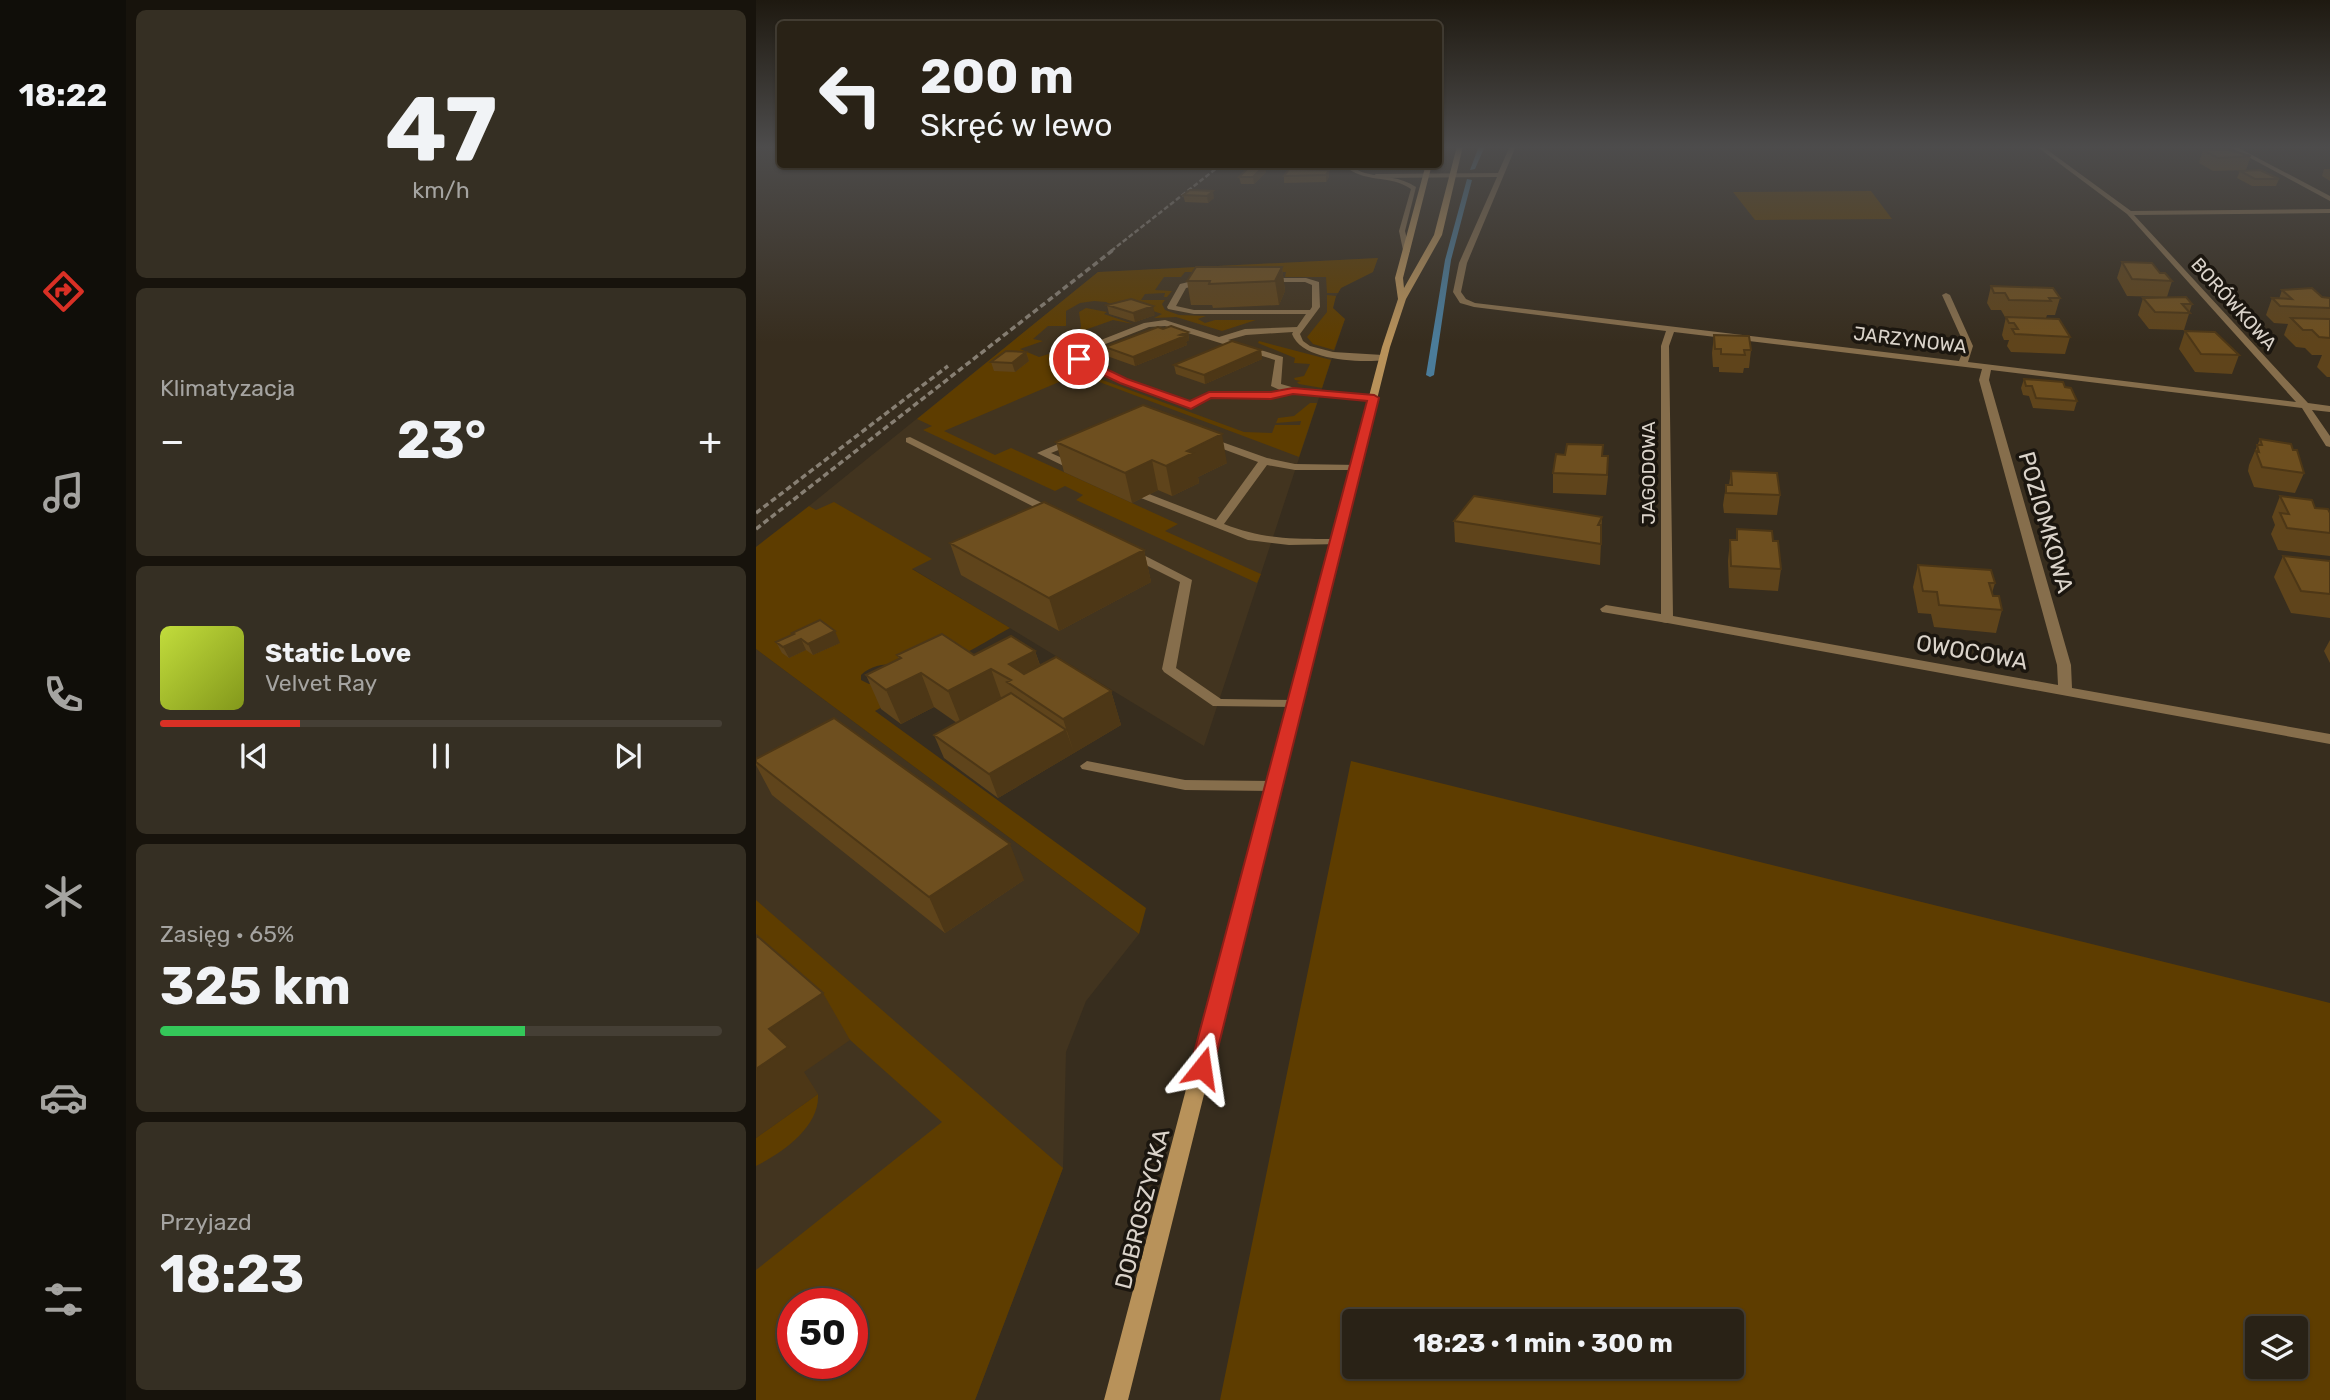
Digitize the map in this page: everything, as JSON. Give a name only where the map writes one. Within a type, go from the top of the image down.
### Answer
[{"type":"main road","name":"DOBROSZYCKA","points":[[1402,299],[1399,278],[1417,211]]},
{"type":"main road","name":"DOBROSZYCKA","points":[[1116,1400],[1383,358],[1402,299],[1438,235],[1444,211]]},
{"type":"street","name":"DOBROSZYCKA","points":[[1407,211],[1402,231],[1407,250]]},
{"type":"street","name":"JARZYNOWA","points":[[1485,211],[1464,264],[1457,292],[1463,301],[1485,307],[2330,410]]},
{"type":"street","points":[[2129,213],[2296,211]]},
{"type":"street","name":"BORÓWKOWA","points":[[2129,213],[2305,407],[2330,444]]},
{"type":"street","points":[[1215,280],[1183,286],[1171,307],[1194,312],[1314,312]]},
{"type":"street","points":[[1263,280],[1315,282],[1316,307],[1298,329],[1298,343],[1311,350],[1383,358]]},
{"type":"street","points":[[1946,295],[1969,346],[1963,364]]},
{"type":"street","points":[[1293,391],[1271,396],[1209,395],[1191,405],[1124,381],[1079,359],[1081,351],[1154,324],[1165,323],[1280,359],[1276,386],[1293,391],[1374,398]]},
{"type":"street","name":"JAGODOWA","points":[[1667,619],[1665,346],[1671,328]]},
{"type":"street","points":[[1238,346],[1278,329]]},
{"type":"street","points":[[1219,340],[1245,332],[1298,329]]},
{"type":"street","name":"POZIOMKOWA","points":[[1987,367],[1984,380],[2064,665],[2065,690]]},
{"type":"street","points":[[1200,437],[1264,461],[1295,467],[1356,467]]},
{"type":"street","points":[[1073,467],[1042,453],[1078,438]]},
{"type":"street","points":[[910,440],[1066,519]]},
{"type":"street","points":[[1217,526],[1264,461]]},
{"type":"street","points":[[1145,496],[1248,537],[1271,541],[1337,542]]},
{"type":"street","points":[[1114,544],[1186,580],[1169,668],[1218,703],[1296,704]]},
{"type":"street","name":"OWOCOWA","points":[[1606,609],[2330,739]]},
{"type":"street","points":[[1087,766],[1185,785],[1275,786]]},
{"type":"shaded area","points":[[1748,211],[1886,211],[1892,219],[1755,220]]},
{"type":"shaded area","points":[[1378,258],[1373,272],[1341,288],[1334,300],[1333,309],[1345,319],[1204,746],[809,506],[1098,272]]},
{"type":"shaded area","points":[[1378,258],[1373,272],[1341,288],[1338,293],[1327,293],[1326,277],[1285,277],[1286,272],[1185,272],[1181,277],[1164,277],[1155,290],[1172,291],[1167,297],[1164,297],[1165,293],[1145,294],[1141,300],[1165,300],[1162,304],[1165,310],[1179,315],[1206,316],[1198,319],[1205,323],[1215,320],[1256,320],[1222,331],[1176,317],[1154,318],[1162,314],[1135,305],[1119,308],[1106,302],[1094,301],[1080,303],[1066,311],[1066,326],[1048,326],[1033,339],[1043,341],[1020,349],[1039,357],[1068,348],[1057,355],[1059,364],[1244,432],[1272,433],[1275,425],[1300,425],[1301,421],[1276,423],[1278,418],[1294,416],[1310,403],[1317,403],[1299,457],[1078,374],[944,431],[995,455],[1011,448],[1178,524],[1165,531],[1261,574],[1257,583],[1076,500],[1083,495],[1065,486],[1055,491],[923,430],[932,426],[917,419],[1098,272]]},
{"type":"shaded area","points":[[1327,295],[1336,296],[1333,308],[1345,319],[1334,350],[1313,344],[1307,337],[1327,312]]},
{"type":"shaded area","points":[[1086,308],[1107,312],[1104,314],[1133,324],[1113,320],[1082,331],[1097,337],[1084,341],[1078,336],[1081,326],[1079,312]]},
{"type":"shaded area","points":[[1259,341],[1331,360],[1322,388],[1299,384],[1297,382],[1301,381],[1294,378],[1304,376],[1310,364],[1294,363],[1295,358],[1258,343]]},
{"type":"shaded area","points":[[834,502],[932,559],[912,569],[1010,628],[949,661],[931,665],[889,664],[869,669],[861,675],[861,680],[869,684],[916,684],[910,691],[875,711],[1146,908],[1139,934],[756,649],[756,547],[809,506],[816,510]]},
{"type":"shaded area","points":[[756,649],[1139,934],[1086,1001],[1066,1052],[1063,1168],[975,1400],[756,1400]]},
{"type":"shaded area","points":[[1351,761],[2330,1003],[2330,1400],[1220,1400]]},
{"type":"shaded area","points":[[756,900],[1063,1168],[975,1400],[756,1400],[756,1270],[942,1122],[756,956]]},
{"type":"shaded area","points":[[818,1094],[813,1117],[798,1138],[756,1166],[756,1138]]},
{"type":"building","points":[[2122,262],[2152,263],[2172,281],[2132,279]]},
{"type":"building","points":[[1196,267],[1282,267],[1275,281],[1209,284],[1210,281],[1187,281]]},
{"type":"building","points":[[1991,286],[2053,288],[2060,298],[2049,298],[2051,301],[2009,300],[2005,293],[1994,293]]},
{"type":"building","points":[[2312,288],[2322,297],[2330,298],[2330,308],[2280,306],[2272,298],[2292,299],[2282,290]]},
{"type":"building","points":[[2186,297],[2192,304],[2182,304],[2190,313],[2155,312],[2143,298]]},
{"type":"building","points":[[1131,299],[1153,306],[1133,313],[1107,305]]},
{"type":"building","points":[[2006,317],[2059,319],[2070,337],[2015,334],[2012,329],[2018,329],[2014,323],[2009,323]]},
{"type":"building","points":[[2291,318],[2330,319],[2330,338],[2319,337],[2312,330],[2303,330]]},
{"type":"building","points":[[1171,326],[1188,332],[1180,335],[1185,336],[1133,357],[1105,347],[1158,327],[1163,329]]},
{"type":"building","points":[[2185,331],[2215,332],[2239,355],[2201,354]]},
{"type":"building","points":[[1714,335],[1749,336],[1751,350],[1744,350],[1745,355],[1721,354],[1721,349],[1715,349]]},
{"type":"building","points":[[1232,341],[1261,350],[1204,375],[1174,365]]},
{"type":"building","points":[[1006,351],[1026,352],[1012,363],[991,362]]},
{"type":"building","points":[[2024,379],[2063,382],[2065,387],[2071,388],[2077,401],[2036,398],[2032,386],[2026,386]]},
{"type":"building","points":[[1143,405],[1222,434],[1187,451],[1193,453],[1166,466],[1152,460],[1125,473],[1056,442]]},
{"type":"building","points":[[2260,439],[2291,444],[2293,450],[2297,450],[2304,473],[2262,467],[2256,451],[2259,452],[2257,445],[2262,445]]},
{"type":"building","points":[[1567,444],[1603,445],[1602,456],[1608,456],[1607,475],[1553,473],[1556,454],[1565,455]]},
{"type":"building","points":[[1731,471],[1777,473],[1780,495],[1726,493],[1726,485],[1732,485]]},
{"type":"building","points":[[1474,496],[1602,517],[1598,525],[1601,525],[1601,544],[1454,521]]},
{"type":"building","points":[[2280,496],[2312,500],[2315,508],[2328,509],[2330,533],[2287,528],[2280,513],[2289,514]]},
{"type":"building","points":[[1044,502],[1144,550],[1049,598],[950,543]]},
{"type":"building","points":[[1737,529],[1772,531],[1773,541],[1778,541],[1781,569],[1731,566],[1730,540],[1737,540]]},
{"type":"building","points":[[2283,556],[2330,561],[2330,594],[2301,591]]},
{"type":"building","points":[[1918,565],[1991,570],[1995,583],[1989,583],[1993,596],[1999,596],[2002,610],[1939,605],[1937,592],[1923,591]]},
{"type":"building","points":[[820,620],[835,631],[808,644],[801,639],[783,647],[776,642],[794,634],[792,633]]},
{"type":"building","points":[[942,634],[974,655],[1011,636],[1035,651],[1009,664],[1024,674],[1056,657],[1111,691],[1063,719],[1007,682],[1011,680],[991,669],[948,691],[921,673],[886,690],[866,675],[901,658],[897,655]]},
{"type":"building","points":[[1011,693],[1066,730],[989,774],[934,735]]},
{"type":"building","points":[[834,718],[1010,844],[929,897],[756,762],[756,759]]},
{"type":"building","points":[[756,935],[823,993],[769,1029],[788,1047],[756,1069]]},
{"type":"waterway","points":[[1430,375],[1448,260],[1461,211]]},
{"type":"railway","points":[[1111,251],[1162,211]]},
{"type":"railway","points":[[756,529],[1113,250]]},
{"type":"railway","points":[[756,513],[948,366]]},
{"type":"route","points":[[1079,359],[1124,381],[1191,405],[1209,395],[1271,396],[1293,391],[1374,398],[1202,1068]]}]
